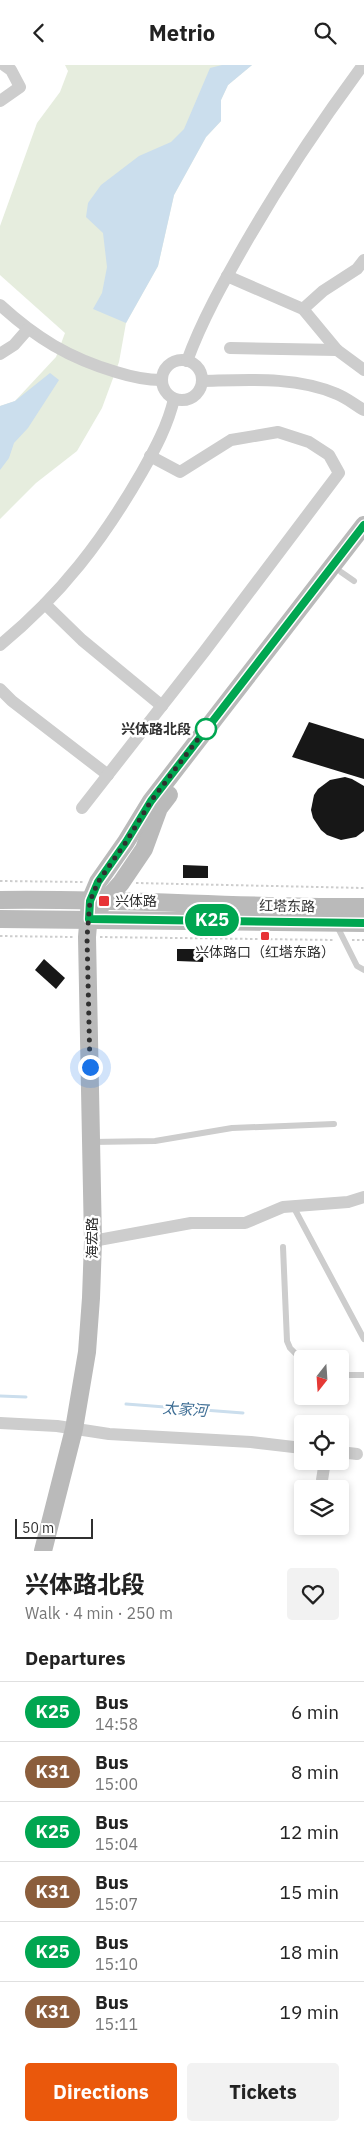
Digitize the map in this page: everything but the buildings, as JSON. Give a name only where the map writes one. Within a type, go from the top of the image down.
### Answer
[{"type":"street","points":[[0,101],[20,87],[11,70],[4,65]]},
{"type":"street","points":[[186,361],[227,276],[273,195],[322,121],[363,65]]},
{"type":"street","points":[[303,309],[323,291],[357,269],[364,261]]},
{"type":"street","points":[[227,276],[303,309],[337,350],[364,370]]},
{"type":"street","points":[[0,305],[28,329],[64,353],[91,365],[144,380],[161,380]]},
{"type":"street","points":[[0,354],[14,345],[28,329]]},
{"type":"street","points":[[230,348],[337,350]]},
{"type":"street","points":[[174,361],[186,361],[197,368],[202,381],[200,389],[190,399],[181,401],[174,399],[165,391],[161,380],[167,367],[174,361]]},
{"type":"street","points":[[202,381],[257,380],[306,384],[339,395],[364,410]]},
{"type":"street","points":[[0,645],[32,618],[90,554],[124,502],[150,456],[170,416],[174,399]]},
{"type":"street","points":[[82,807],[162,706],[338,473],[329,455],[309,442],[278,432],[231,440],[180,472],[150,456]]},
{"type":"street","points":[[89,919],[97,900],[98,882],[126,842],[151,801],[343,573],[364,525]]},
{"type":"street","points":[[97,900],[121,883],[144,849],[159,808],[343,573],[364,543]]},
{"type":"street","points":[[45,604],[82,640],[162,706]]},
{"type":"street","points":[[0,689],[12,701],[108,775]]},
{"type":"street","name":"红塔东路","points":[[0,900],[97,900],[298,907],[364,907]]},
{"type":"street","name":"红塔东路","points":[[0,919],[364,923]]},
{"type":"street","name":"海宏路","points":[[43,1551],[74,1429],[87,1352],[93,1241],[87,937],[89,919]]},
{"type":"street","points":[[93,1241],[191,1223],[245,1223],[283,1207],[348,1202],[364,1197]]},
{"type":"street","points":[[0,1423],[58,1426],[110,1433],[251,1442],[294,1447]]},
{"type":"street","points":[[349,1454],[357,1454]]},
{"type":"street","points":[[322,1480],[324,1470]]},
{"type":"lane","points":[[335,922],[357,966],[364,970]]},
{"type":"lane","points":[[91,1142],[155,1141],[232,1128],[334,1124]]},
{"type":"lane","points":[[293,1206],[364,1339]]},
{"type":"lane","points":[[283,1247],[287,1341],[294,1352]]},
{"type":"lane","points":[[349,1375],[364,1375]]},
{"type":"path","points":[[0,881],[98,882]]},
{"type":"path","points":[[121,883],[364,888]]},
{"type":"path","points":[[0,936],[364,940]]},
{"type":"green space","points":[[65,65],[252,65],[228,85],[221,100],[221,121],[206,137],[174,195],[158,266],[126,323],[119,362],[102,408],[77,451],[36,483],[0,519],[0,406],[15,401],[56,357],[65,333],[0,275],[0,226],[37,123],[60,92],[68,71]]},
{"type":"water","points":[[222,65],[252,65],[228,85],[221,100],[221,121],[206,137],[174,195],[158,266],[126,323],[93,309],[102,293],[107,267],[103,233],[86,217],[88,203],[101,185],[139,156],[171,142],[184,129],[210,68]]},
{"type":"water","points":[[50,373],[59,380],[28,428],[14,443],[9,458],[0,470],[0,406],[15,401]]},
{"type":"waterway","name":"太家河","points":[[0,1396],[26,1397]]},
{"type":"waterway","name":"太家河","points":[[126,1404],[243,1413]]},
{"type":"bus line","name":"K25","points":[[364,525],[151,801],[126,842],[98,882],[90,901],[89,919],[193,919],[364,923]]},
{"type":"place","name":"兴体路北段","points":[[206,729]]},
{"type":"place","name":"兴体路","points":[[104,901]]},
{"type":"place","name":"兴体路口（红塔东路）","points":[[265,936]]},
{"type":"route","points":[[90,1067],[87,937],[90,901],[98,882],[126,842],[151,801],[211,722],[206,729]]}]
